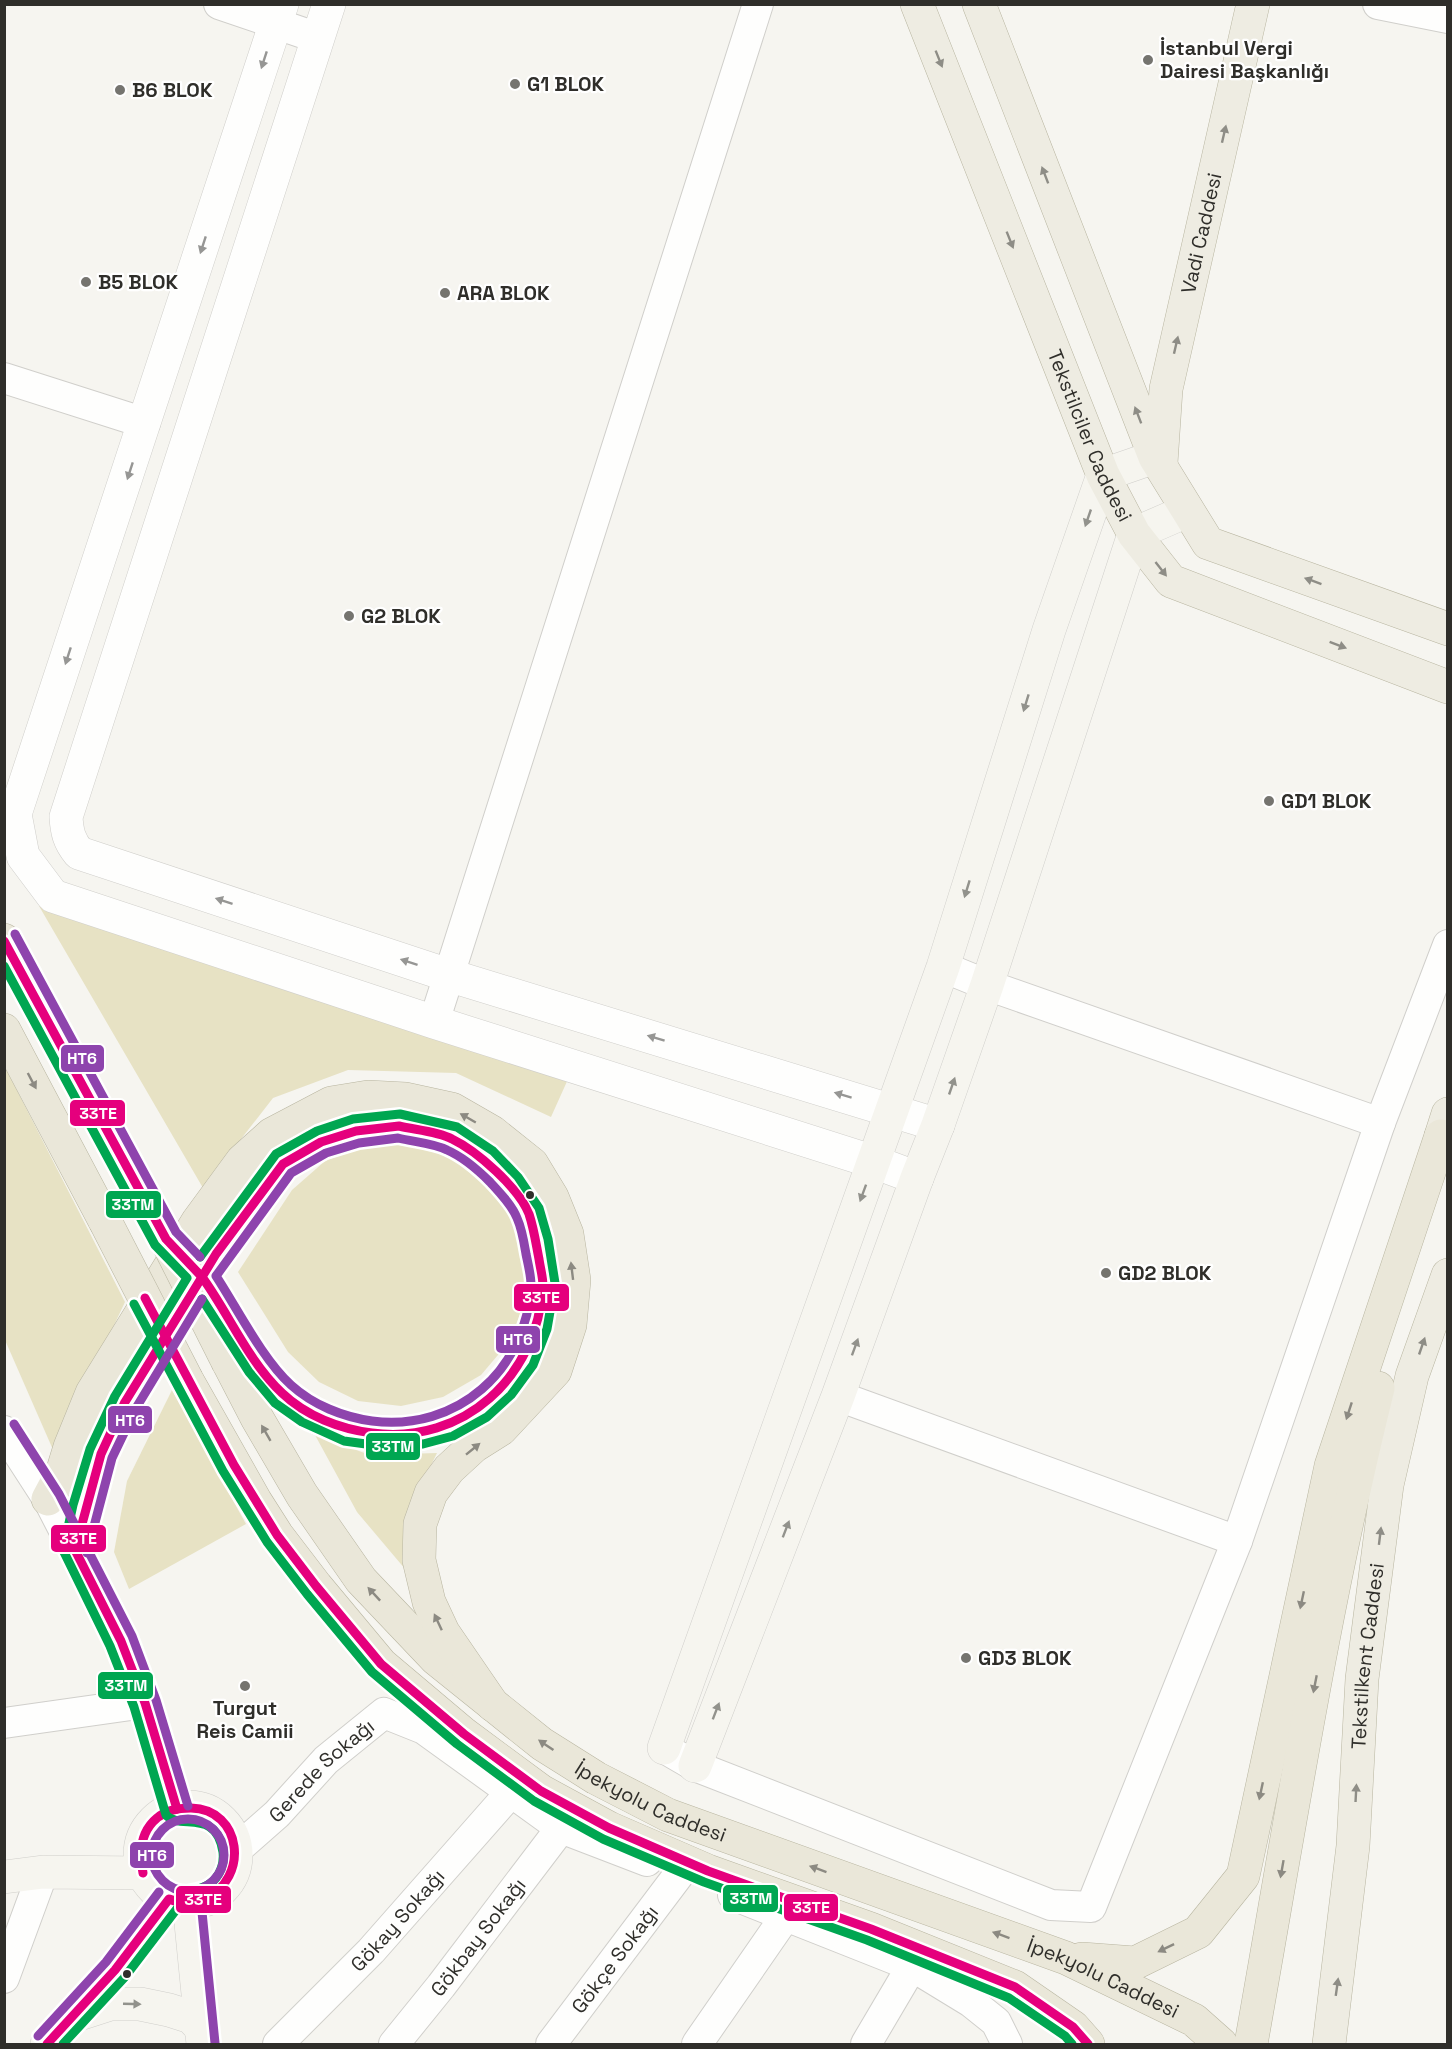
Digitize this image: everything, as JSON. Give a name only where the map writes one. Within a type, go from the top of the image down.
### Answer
[{"type":"highway","points":[[4,940],[166,1239],[203,1278],[237,1354],[259,1366],[282,1393],[308,1412],[348,1430],[387,1435],[422,1432],[448,1425],[480,1407],[502,1386],[522,1360],[536,1325],[543,1284],[536,1241],[528,1212],[509,1185],[485,1160],[452,1138],[399,1126],[356,1131],[321,1142],[283,1164],[216,1254],[125,1402],[101,1454],[75,1550]]},
{"type":"highway","name":"İpekyolu Caddesi","points":[[4,1030],[187,1380],[256,1502],[316,1586],[381,1664],[464,1734],[541,1791],[609,1828],[708,1871],[871,1929],[1015,1988],[1073,2027],[1088,2044]]},
{"type":"highway","points":[[48,1499],[62,1473],[92,1393],[198,1221],[242,1161],[272,1134],[331,1103],[368,1097],[406,1099],[452,1108],[492,1132],[532,1164],[552,1197],[567,1234],[574,1280],[570,1325],[555,1371],[501,1429],[474,1446],[449,1469],[431,1493],[420,1524],[419,1560],[429,1602],[443,1632],[494,1705]]},
{"type":"highway","points":[[1251,2044],[1306,1729],[1357,1469],[1444,1125]]},
{"type":"highway","points":[[1066,1958],[1135,1963],[1198,1932],[1243,1876],[1331,1466],[1444,1125]]},
{"type":"highway","name":"İpekyolu Caddesi","points":[[237,1354],[257,1418],[302,1495],[361,1580],[436,1659],[542,1744],[628,1796],[668,1815],[1066,1958],[1194,2020],[1221,2044]]},
{"type":"main road","name":"Tekstilciler Caddesi","points":[[917,4],[1103,475],[1134,534],[1171,581],[1448,687]]},
{"type":"main road","points":[[979,4],[1158,461],[1208,543],[1448,629]]},
{"type":"main road","name":"Vadi Caddesi","points":[[1158,461],[1166,389],[1253,4]]},
{"type":"main road","points":[[664,1748],[943,968],[1049,630],[1103,475],[1158,461]]},
{"type":"main road","points":[[695,1766],[838,1396],[938,1125],[987,985],[1134,534],[1187,511]]},
{"type":"main road","name":"Tekstilkent Caddesi","points":[[1329,2044],[1353,1846],[1362,1679],[1387,1485],[1412,1376],[1448,1275]]},
{"type":"main road","points":[[796,1380],[838,1396]]},
{"type":"main road","points":[[186,1807],[202,1809],[217,1816],[228,1828],[236,1850],[232,1875],[223,1889],[209,1899],[179,1901],[151,1886],[143,1873],[140,1858],[141,1843],[147,1829],[171,1810],[186,1807]]},
{"type":"main road","points":[[4,1877],[43,1872],[143,1873]]},
{"type":"main road","points":[[47,2044],[179,1901]]},
{"type":"main road","points":[[179,1901],[203,2037]]},
{"type":"main road","points":[[75,2015],[110,2004],[140,2004],[169,2010],[191,2018],[203,2037]]},
{"type":"street","points":[[219,4],[279,14],[318,38]]},
{"type":"street","points":[[329,4],[66,817],[70,843],[79,853],[448,975],[938,1125]]},
{"type":"street","points":[[434,1022],[758,4]]},
{"type":"street","points":[[1378,4],[1448,18]]},
{"type":"street","points":[[279,14],[146,423],[15,814],[23,856],[53,896],[434,1022],[874,1162],[917,1178]]},
{"type":"street","points":[[4,378],[146,423]]},
{"type":"street","points":[[664,1748],[695,1766],[1051,1905],[1091,1907],[1237,1541],[1380,1123],[1448,945]]},
{"type":"street","points":[[943,968],[1380,1123]]},
{"type":"street","points":[[838,1396],[1237,1541]]},
{"type":"street","points":[[4,1431],[48,1499],[121,1641],[145,1703],[177,1809]]},
{"type":"street","points":[[4,1723],[145,1703]]},
{"type":"street","name":"Gerede Sokağı","points":[[236,1850],[277,1814],[327,1760],[384,1713],[424,1729],[561,1828],[912,1966],[971,2002],[996,2022],[1007,2044]]},
{"type":"street","name":"Gökay Sokağı","points":[[278,2044],[371,1951],[512,1791]]},
{"type":"street","name":"Gökbay Sokağı","points":[[394,2044],[561,1828]]},
{"type":"street","points":[[4,1978],[43,1872]]},
{"type":"street","name":"Gökçe Sokağı","points":[[551,2044],[680,1873]]},
{"type":"street","points":[[697,2044],[785,1917]]},
{"type":"street","points":[[866,2044],[912,1966]]},
{"type":"shaded area","points":[[39,906],[569,1077],[551,1117],[456,1073],[348,1070],[273,1098],[203,1188]]},
{"type":"shaded area","points":[[4,1065],[125,1302],[54,1452],[5,1340]]},
{"type":"shaded area","points":[[411,1142],[454,1155],[490,1181],[515,1217],[527,1260],[525,1302],[509,1342],[481,1375],[443,1397],[401,1406],[358,1401],[319,1382],[288,1352],[238,1272],[292,1190],[325,1161],[367,1144]]},
{"type":"shaded area","points":[[172,1390],[246,1524],[129,1589],[114,1552],[127,1481]]},
{"type":"shaded area","points":[[315,1435],[370,1455],[437,1453],[411,1506],[411,1576],[357,1512]]},
{"type":"transit line","name":"HT6","points":[[15,934],[176,1232],[200,1257]]},
{"type":"transit line","name":"33TE","points":[[4,941],[166,1239],[202,1277]]},
{"type":"transit line","name":"33TM","points":[[4,966],[155,1245],[187,1278],[115,1396],[90,1449],[73,1505],[63,1550],[110,1646],[134,1707],[166,1815],[172,1819],[206,1825],[213,1829],[219,1838],[223,1859],[218,1875],[207,1886],[187,1891]]},
{"type":"transit line","name":"33TM","points":[[200,1257],[276,1154],[317,1131],[353,1119],[400,1114],[457,1127],[493,1151],[518,1177],[539,1208],[548,1239],[555,1283],[547,1329],[533,1365],[511,1395],[487,1417],[453,1436],[423,1444],[388,1447],[344,1441],[302,1422],[275,1403],[249,1372],[202,1299]]},
{"type":"transit line","name":"33TE","points":[[399,1126],[433,1132],[452,1139],[485,1161],[507,1182],[529,1214],[543,1286],[538,1319],[527,1349],[511,1376],[490,1398],[465,1416],[437,1428],[406,1434],[372,1433],[324,1420],[291,1401],[282,1393],[259,1367],[202,1277],[216,1254],[283,1164],[321,1142],[356,1131],[399,1126]]},
{"type":"transit line","name":"HT6","points":[[398,1138],[436,1146],[453,1153],[475,1168],[498,1190],[512,1208],[519,1222],[531,1285],[527,1316],[516,1344],[501,1368],[482,1389],[459,1405],[432,1416],[403,1422],[372,1421],[329,1409],[291,1385],[270,1362],[216,1276],[291,1173],[326,1153],[359,1143],[398,1138]]},
{"type":"transit line","name":"33TE","points":[[177,1809],[145,1703],[121,1641],[75,1550],[101,1454],[125,1402],[202,1277]]},
{"type":"transit line","name":"33TE","points":[[145,1298],[234,1465],[277,1535],[381,1664],[464,1734],[541,1791],[609,1828],[708,1871],[871,1929],[1015,1987],[1073,2027],[1088,2044]]},
{"type":"transit line","name":"HT6","points":[[87,1553],[112,1458],[136,1408],[202,1299]]},
{"type":"transit line","name":"33TM","points":[[134,1304],[223,1471],[267,1542],[372,1672],[457,1744],[534,1801],[603,1839],[704,1882],[867,1940],[1009,1998],[1065,2036],[1072,2044]]},
{"type":"transit line","name":"HT6","points":[[14,1424],[59,1494],[132,1636],[156,1700],[188,1806]]},
{"type":"transit line","name":"33TE","points":[[47,2044],[115,1970],[169,1899],[182,1903],[196,1902],[205,1899],[219,1889],[229,1876],[234,1861],[234,1846],[230,1832],[221,1820],[208,1811],[187,1808],[165,1813],[151,1824],[144,1836],[141,1850],[143,1873]]},
{"type":"transit line","name":"HT6","points":[[188,1819],[208,1825],[218,1835],[224,1855],[218,1875],[208,1885],[188,1891],[168,1885],[158,1875],[152,1855],[158,1835],[168,1825],[188,1819]]},
{"type":"transit line","name":"HT6","points":[[38,2036],[106,1962],[159,1892]]},
{"type":"transit line","name":"HT6","points":[[201,1902],[215,2043]]},
{"type":"transit line","name":"33TM","points":[[63,2044],[124,1978],[179,1906]]},
{"type":"place","name":"İstanbul Vergi Dairesi Başkanlığı","points":[[1148,60]]},
{"type":"place","name":"G1 BLOK","points":[[515,84]]},
{"type":"place","name":"B6 BLOK","points":[[120,90]]},
{"type":"place","name":"B5 BLOK","points":[[86,282]]},
{"type":"place","name":"ARA BLOK","points":[[445,293]]},
{"type":"place","name":"G2 BLOK","points":[[349,616]]},
{"type":"place","name":"GD1 BLOK","points":[[1269,801]]},
{"type":"place","name":"GD2 BLOK","points":[[1106,1273]]},
{"type":"place","name":"GD3 BLOK","points":[[966,1658]]},
{"type":"place","name":"Turgut Reis Camii","points":[[245,1686]]}]
